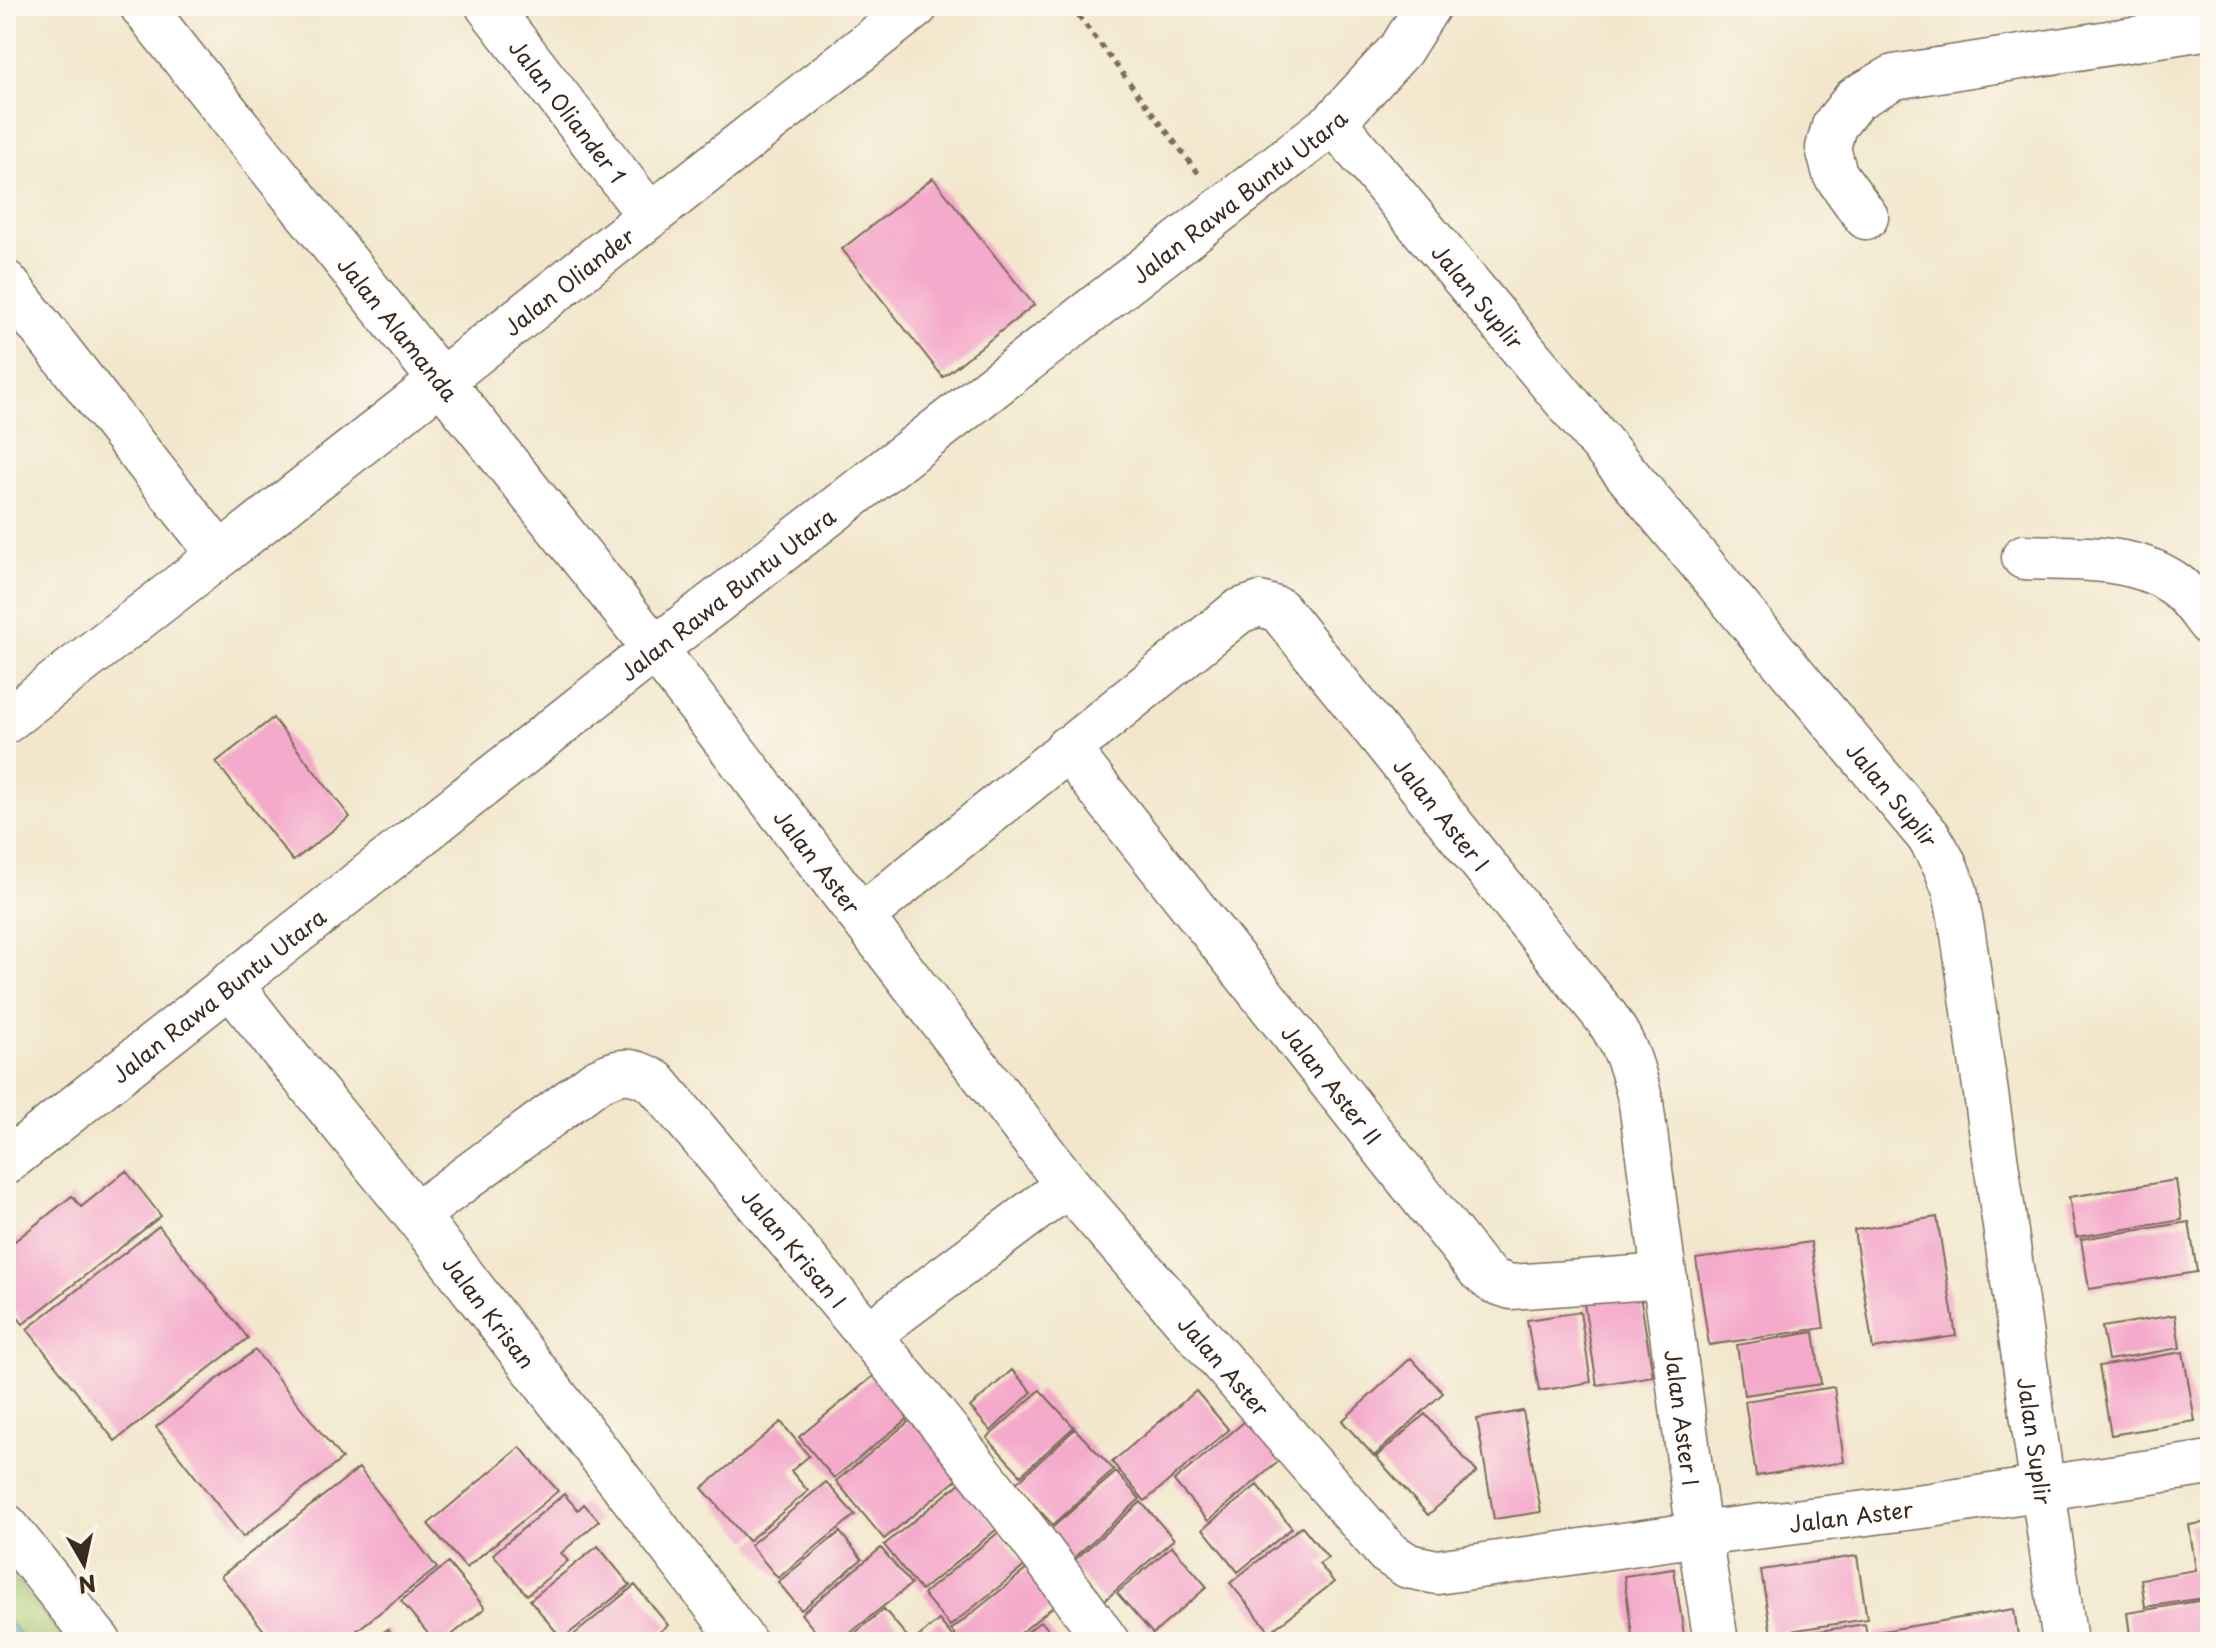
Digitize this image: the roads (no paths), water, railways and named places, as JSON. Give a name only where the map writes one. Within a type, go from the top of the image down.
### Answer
[{"type":"street","name":"Jalan Alamanda","points":[[142,6],[655,649]]},
{"type":"street","name":"Jalan Oliander","points":[[6,721],[916,6]]},
{"type":"street","name":"Jalan Rawa Buntu Utara","points":[[6,1162],[655,649],[1334,122],[1401,49],[1428,6]]},
{"type":"street","name":"Jalan Oliander 1","points":[[499,10],[650,216]]},
{"type":"street","points":[[1866,217],[1835,174],[1828,148],[1834,126],[1855,99],[1894,77],[2210,27]]},
{"type":"street","name":"Jalan Suplir","points":[[1334,122],[1929,837],[1945,865],[1955,891],[1963,934],[2065,1642]]},
{"type":"street","points":[[6,283],[220,555]]},
{"type":"street","points":[[2024,557],[2100,560],[2143,567],[2174,582],[2210,624]]},
{"type":"street","name":"Jalan Aster I","points":[[862,916],[1239,611],[1260,604],[1279,610],[1623,1042],[1641,1103],[1716,1642]]},
{"type":"street","name":"Jalan Aster","points":[[655,649],[1068,1185],[1387,1552],[1408,1566],[1437,1572],[2210,1463]]},
{"type":"street","name":"Jalan Aster II","points":[[1067,748],[1479,1269],[1493,1281],[1511,1287],[1664,1276]]},
{"type":"street","name":"Jalan Krisan","points":[[230,984],[416,1215],[744,1642]]},
{"type":"street","name":"Jalan Krisan I","points":[[416,1215],[597,1081],[615,1073],[636,1072],[655,1082],[868,1335],[999,1498],[1107,1642]]},
{"type":"street","points":[[868,1335],[1068,1185]]},
{"type":"street","points":[[6,1526],[99,1642]]},
{"type":"water","points":[[6,1618],[26,1642],[6,1642]]}]
